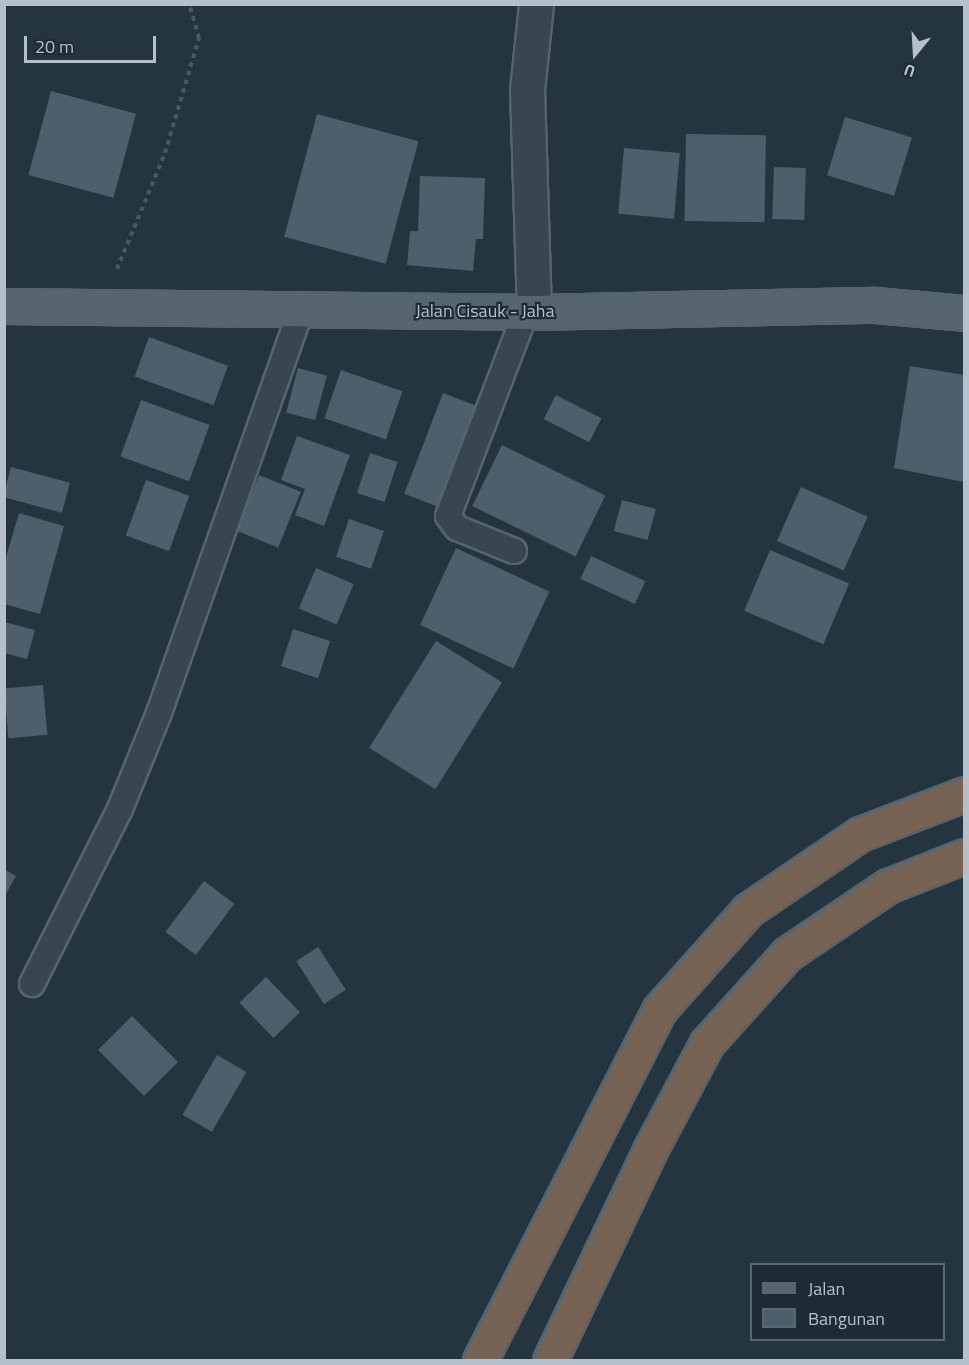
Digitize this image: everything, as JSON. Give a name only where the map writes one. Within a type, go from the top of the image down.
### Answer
[{"type":"highway","points":[[480,1360],[659,1010],[748,910],[860,834],[964,794]]},
{"type":"highway","points":[[550,1360],[650,1150],[707,1043],[788,954],[888,886],[964,856]]},
{"type":"main road","name":"Jalan Cisauk - Jaha","points":[[4,306],[530,312],[875,305],[964,313]]},
{"type":"street","points":[[530,312],[527,90],[536,4]]},
{"type":"lane","points":[[32,984],[120,808],[159,713],[301,310]]},
{"type":"lane","points":[[514,552],[456,528],[448,516],[530,312]]},
{"type":"path","points":[[102,306],[165,153],[196,50],[199,38],[189,4]]},
{"type":"building","points":[[51,91],[136,114],[113,198],[28,175]]},
{"type":"building","points":[[317,114],[418,141],[386,264],[284,237]]},
{"type":"building","points":[[845,117],[912,137],[894,196],[827,175]]},
{"type":"building","points":[[686,134],[766,135],[764,222],[684,221]]},
{"type":"building","points":[[624,148],[680,153],[674,219],[618,214]]},
{"type":"building","points":[[774,167],[806,168],[804,220],[772,219]]},
{"type":"building","points":[[420,176],[485,178],[483,239],[476,239],[473,271],[407,265],[410,231],[418,231]]},
{"type":"building","points":[[149,337],[228,366],[214,405],[135,376]]},
{"type":"building","points":[[910,366],[964,375],[964,482],[894,468]]},
{"type":"building","points":[[298,368],[327,376],[315,420],[286,412]]},
{"type":"building","points":[[341,370],[402,391],[386,439],[324,418]]},
{"type":"building","points":[[443,393],[480,407],[442,508],[404,494]]},
{"type":"building","points":[[556,395],[601,418],[589,442],[544,419]]},
{"type":"building","points":[[141,400],[210,425],[189,481],[120,456]]},
{"type":"building","points":[[297,436],[350,455],[324,526],[295,515],[305,489],[281,480]]},
{"type":"building","points":[[502,445],[605,495],[576,557],[472,506]]},
{"type":"building","points":[[370,453],[398,462],[385,502],[357,493]]},
{"type":"building","points":[[11,467],[70,483],[62,513],[4,497]]},
{"type":"building","points":[[259,475],[301,492],[278,547],[237,531]]},
{"type":"building","points":[[146,480],[189,496],[169,551],[126,535]]},
{"type":"building","points":[[801,487],[868,517],[844,571],[777,541]]},
{"type":"building","points":[[622,500],[656,509],[648,540],[614,531]]},
{"type":"building","points":[[19,513],[64,526],[40,614],[4,604],[4,564]]},
{"type":"building","points":[[349,519],[384,531],[371,569],[336,557]]},
{"type":"building","points":[[456,548],[549,592],[513,669],[420,625]]},
{"type":"building","points":[[770,550],[849,584],[823,644],[744,611]]},
{"type":"building","points":[[591,556],[645,581],[635,604],[580,579]]},
{"type":"building","points":[[316,568],[354,584],[337,625],[299,609]]},
{"type":"building","points":[[4,622],[35,630],[27,659],[4,653]]},
{"type":"building","points":[[293,629],[330,641],[318,678],[281,666]]},
{"type":"building","points":[[436,641],[502,682],[435,789],[369,748]]},
{"type":"building","points":[[43,685],[47,735],[9,738],[4,688]]},
{"type":"building","points":[[4,869],[16,876],[4,897]]},
{"type":"building","points":[[204,881],[234,904],[196,955],[165,932]]},
{"type":"building","points":[[318,947],[346,990],[324,1004],[296,961]]},
{"type":"building","points":[[266,977],[300,1012],[273,1038],[239,1003]]},
{"type":"building","points":[[132,1016],[178,1062],[144,1096],[98,1050]]},
{"type":"building","points":[[217,1055],[246,1072],[212,1132],[182,1115]]}]
